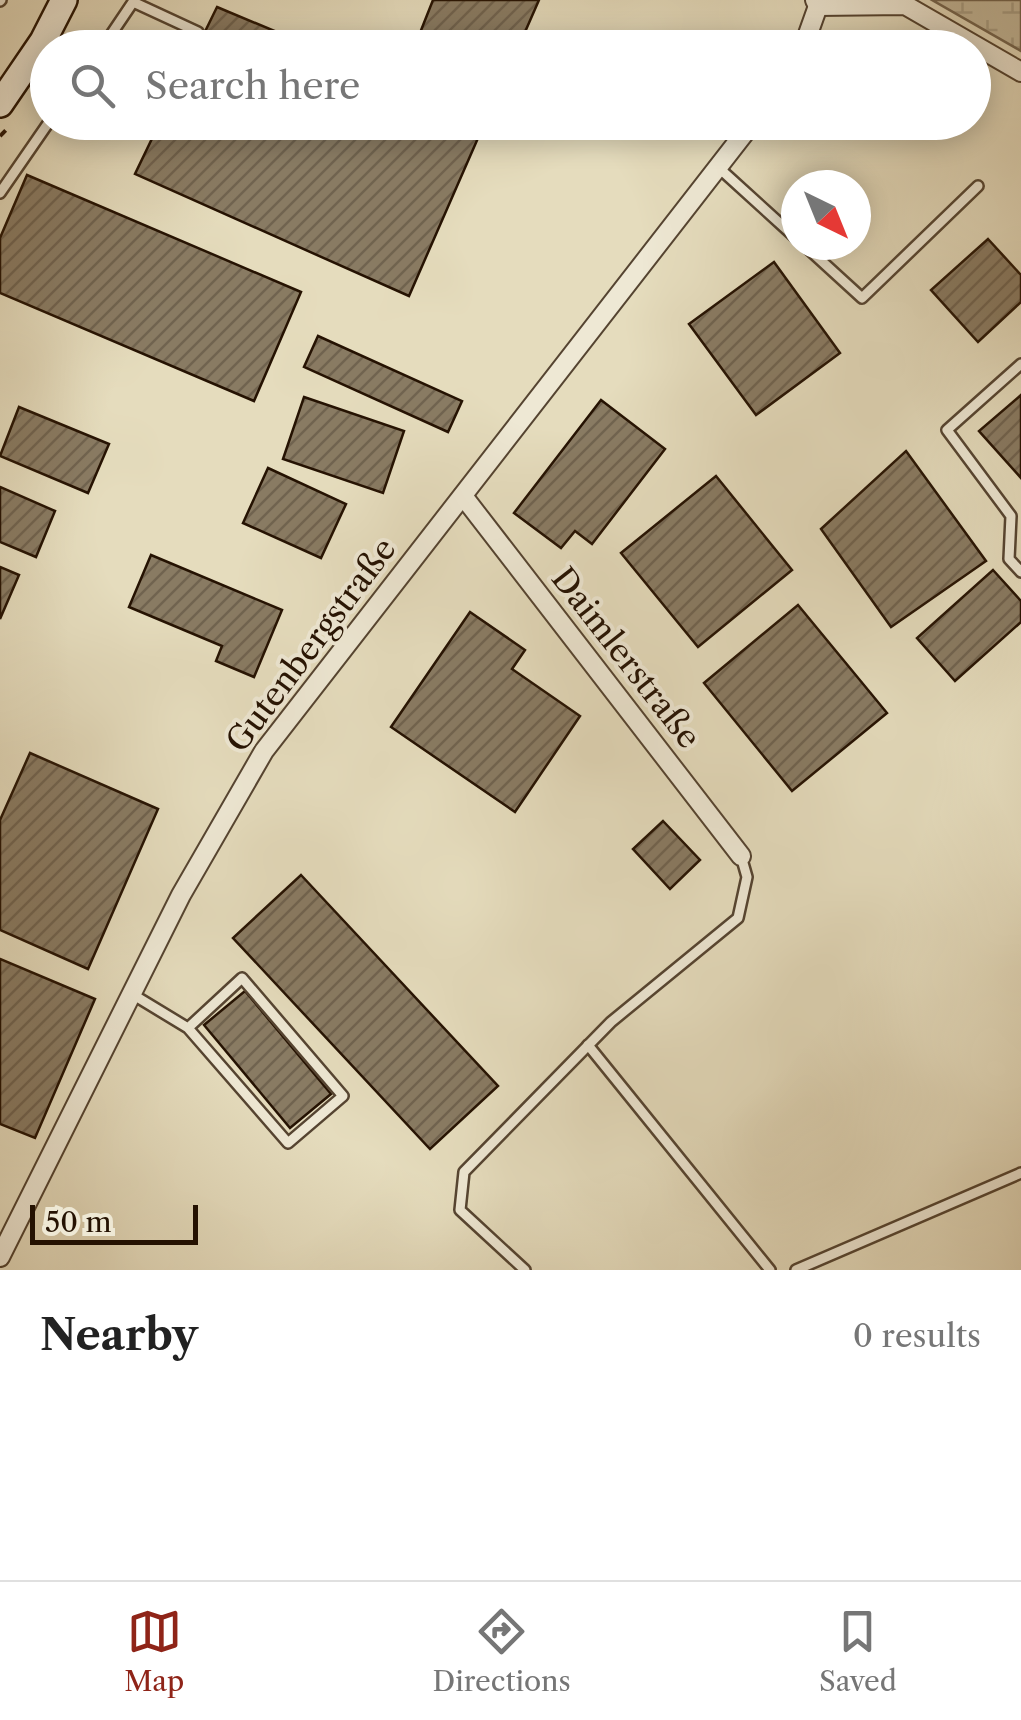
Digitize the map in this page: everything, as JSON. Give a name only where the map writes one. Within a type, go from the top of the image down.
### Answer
[{"type":"main road","points":[[49,30],[64,0]]},
{"type":"main road","points":[[0,104],[30,61]]},
{"type":"street","points":[[809,30],[817,3],[904,5],[948,30]]},
{"type":"street","points":[[991,55],[1021,72]]},
{"type":"street","name":"Gutenbergstraße","points":[[0,1257],[182,895],[264,752],[740,140]]},
{"type":"street","name":"Daimlerstraße","points":[[463,496],[741,856]]},
{"type":"lane","points":[[114,30],[133,2],[194,30]]},
{"type":"lane","points":[[0,192],[36,140]]},
{"type":"lane","points":[[719,168],[781,224]]},
{"type":"lane","points":[[820,260],[862,298],[978,186]]},
{"type":"lane","points":[[1021,364],[947,430],[1010,516],[1009,559],[1021,572]]},
{"type":"lane","points":[[525,1270],[460,1210],[464,1172],[611,1022],[738,918],[748,878],[741,856]]},
{"type":"lane","points":[[132,994],[188,1028],[288,1142],[342,1096],[242,978],[188,1028]]},
{"type":"lane","points":[[588,1045],[770,1270]]},
{"type":"lane","points":[[796,1270],[1021,1172]]},
{"type":"green space","points":[[932,0],[1021,0],[1021,51],[991,34],[991,30],[984,30]]},
{"type":"building","points":[[433,0],[539,0],[526,30],[421,30]]},
{"type":"building","points":[[217,7],[272,30],[206,30]]},
{"type":"building","points":[[151,140],[477,140],[409,296],[135,174]]},
{"type":"building","points":[[27,175],[301,292],[254,401],[0,293],[0,238]]},
{"type":"building","points":[[988,239],[1021,275],[1021,302],[978,342],[931,290]]},
{"type":"building","points":[[774,262],[840,353],[756,415],[689,324]]},
{"type":"building","points":[[318,336],[462,401],[448,432],[304,367]]},
{"type":"building","points":[[1021,395],[1021,478],[979,431]]},
{"type":"building","points":[[304,397],[404,431],[383,493],[283,459]]},
{"type":"building","points":[[601,400],[665,449],[592,544],[575,531],[561,548],[514,513]]},
{"type":"building","points":[[19,407],[109,444],[88,493],[0,456]]},
{"type":"building","points":[[906,451],[986,561],[891,627],[821,529]]},
{"type":"building","points":[[268,468],[346,504],[321,558],[243,523]]},
{"type":"building","points":[[716,476],[792,570],[698,647],[621,553]]},
{"type":"building","points":[[0,487],[55,511],[36,557],[0,542]]},
{"type":"building","points":[[151,555],[282,610],[254,677],[216,661],[222,646],[129,607]]},
{"type":"building","points":[[0,567],[19,575],[0,619]]},
{"type":"building","points":[[993,570],[1021,601],[1021,622],[955,681],[917,638]]},
{"type":"building","points":[[798,605],[887,713],[792,791],[704,683]]},
{"type":"building","points":[[470,612],[525,650],[512,669],[580,716],[515,812],[391,727]]},
{"type":"building","points":[[30,753],[158,809],[88,969],[0,930],[0,820]]},
{"type":"building","points":[[663,821],[700,860],[670,889],[633,849]]},
{"type":"building","points":[[301,875],[498,1086],[430,1149],[233,938]]},
{"type":"building","points":[[0,959],[95,999],[35,1138],[0,1124]]},
{"type":"building","points":[[245,991],[331,1094],[290,1128],[204,1025]]}]
